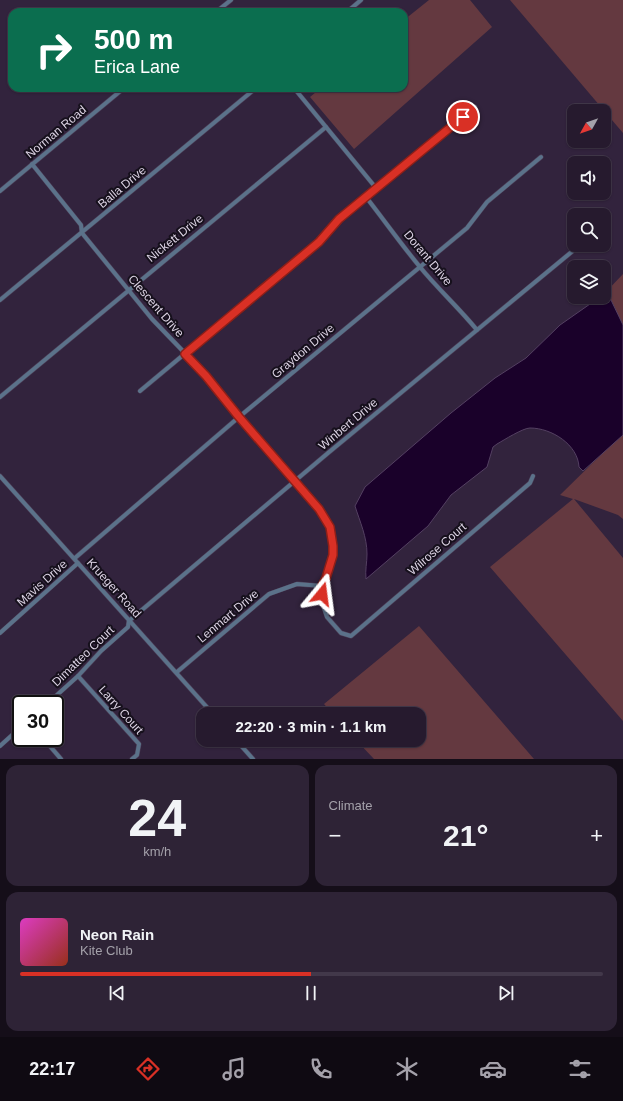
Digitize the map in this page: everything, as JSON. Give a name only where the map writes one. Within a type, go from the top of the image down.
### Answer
[{"type":"street","points":[[221,8],[231,0]]},
{"type":"street","points":[[352,8],[361,0]]},
{"type":"street","name":"Norman Road","points":[[0,191],[119,92]]},
{"type":"street","name":"Balla Drive","points":[[0,300],[251,92]]},
{"type":"street","points":[[297,92],[376,188]]},
{"type":"street","points":[[140,391],[319,242],[339,219],[475,107]]},
{"type":"street","name":"Nickett Drive","points":[[0,397],[326,127]]},
{"type":"street","name":"Graydon Drive","points":[[75,558],[239,417],[467,228],[487,202],[541,157]]},
{"type":"street","name":"Clescent Drive","points":[[32,164],[81,225],[82,233],[152,319],[206,376],[294,482],[319,509],[330,527],[333,555],[322,586],[322,602],[327,617],[341,633],[351,636]]},
{"type":"street","name":"Dorant Drive","points":[[366,197],[438,289],[451,299],[477,330]]},
{"type":"street","name":"Winbert Drive","points":[[130,620],[572,252]]},
{"type":"street","name":"Krueger Road","points":[[0,476],[207,707]]},
{"type":"street","name":"Wilrose Court","points":[[351,636],[530,482],[533,476]]},
{"type":"street","name":"Mavis Drive","points":[[0,633],[78,564]]},
{"type":"street","name":"Lenmart Drive","points":[[177,672],[269,594],[297,584],[322,586]]},
{"type":"street","name":"Dimatteo Court","points":[[57,695],[78,676],[101,651],[128,627],[130,620]]},
{"type":"street","name":"Larry Court","points":[[78,676],[139,744],[137,755],[132,759]]},
{"type":"street","points":[[0,746],[12,735]]},
{"type":"street","points":[[51,747],[61,759]]},
{"type":"street","points":[[242,747],[253,759]]},
{"type":"shaded area","points":[[429,0],[470,0],[492,27],[354,149],[310,97],[316,92],[408,92],[408,17]]},
{"type":"shaded area","points":[[510,0],[623,0],[623,133],[611,119],[611,104],[598,104]]},
{"type":"shaded area","points":[[623,274],[623,325],[611,300],[611,287]]},
{"type":"shaded area","points":[[611,300],[623,325],[623,435],[583,471],[579,467],[578,459],[569,445],[562,439],[547,431],[530,428],[509,437],[493,447],[487,467],[451,495],[428,526],[366,579],[366,542],[355,506],[365,487],[451,413],[495,378],[526,358],[560,325],[590,304],[611,304]]},
{"type":"shaded area","points":[[623,435],[623,519],[618,515],[574,499],[623,558],[623,721],[490,567],[573,499],[560,495]]},
{"type":"shaded area","points":[[419,626],[534,759],[374,759],[363,747],[426,747],[426,707],[327,707],[324,704]]},
{"type":"route","points":[[322,594],[322,586],[333,555],[330,527],[319,509],[294,482],[206,376],[185,354],[319,242],[339,219],[463,117]]}]
